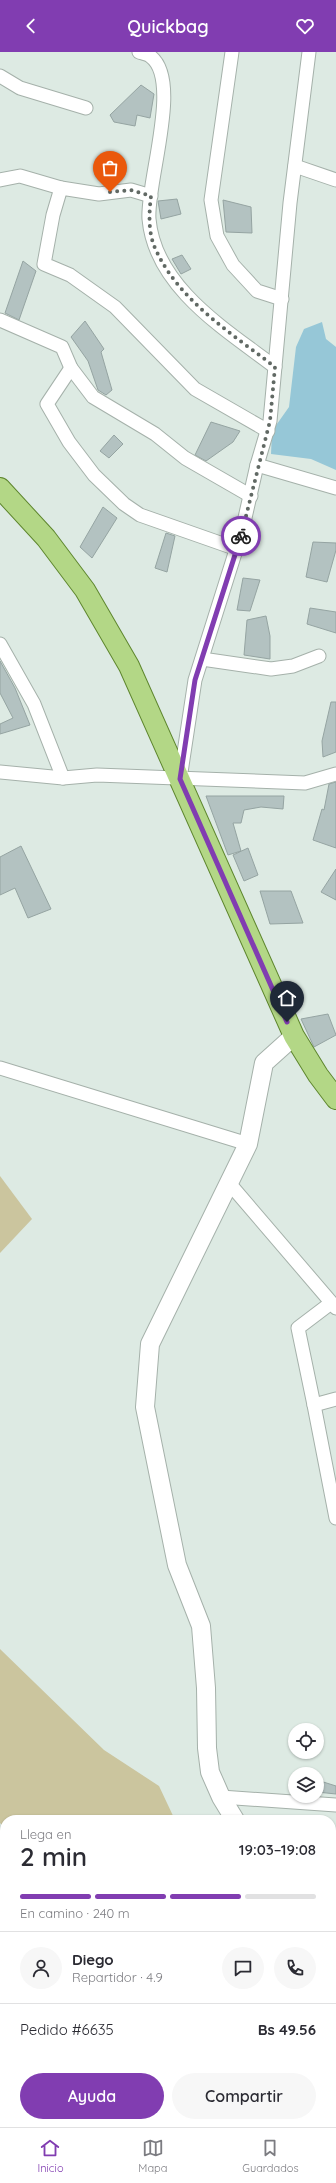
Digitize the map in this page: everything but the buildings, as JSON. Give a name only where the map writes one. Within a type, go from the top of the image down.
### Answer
[{"type":"main road","points":[[0,488],[46,538],[85,590],[129,666],[294,1036],[318,1076],[336,1099]]},
{"type":"main road","points":[[232,1815],[221,1797],[210,1772],[207,1748],[206,1688],[201,1626],[177,1564],[145,1406],[150,1344],[248,1144],[264,1063],[294,1036]]},
{"type":"street","points":[[138,52],[150,56],[162,72],[164,103],[149,218],[154,247],[173,280],[210,317],[275,367]]},
{"type":"street","points":[[232,52],[210,200],[217,236],[233,265],[257,291],[282,299]]},
{"type":"street","points":[[180,779],[195,680],[237,549],[268,431],[295,166],[309,52]]},
{"type":"street","points":[[0,76],[20,88],[86,108]]},
{"type":"street","points":[[295,166],[336,180]]},
{"type":"street","points":[[0,180],[20,176],[61,188],[99,194],[131,190],[151,196]]},
{"type":"street","points":[[61,188],[52,215],[44,264],[70,275],[115,307],[195,389],[268,431]]},
{"type":"street","points":[[0,320],[62,347],[71,368],[93,397],[155,434],[185,458],[251,496]]},
{"type":"street","points":[[71,368],[47,404],[69,442],[94,475],[124,504],[140,515],[237,549]]},
{"type":"street","points":[[258,465],[336,488]]},
{"type":"street","points":[[0,644],[34,704],[63,778]]},
{"type":"street","points":[[202,659],[271,669],[293,666],[319,656]]},
{"type":"street","points":[[0,772],[63,778],[97,775],[305,783],[336,774]]},
{"type":"street","points":[[0,1068],[248,1144]]},
{"type":"street","points":[[229,1183],[334,1306],[298,1328],[336,1518]]},
{"type":"street","points":[[314,1405],[336,1398]]},
{"type":"street","points":[[221,1797],[336,1805]]},
{"type":"shaded area","points":[[0,1176],[32,1219],[0,1253]]},
{"type":"shaded area","points":[[0,1649],[104,1750],[159,1786],[173,1815],[0,1815]]},
{"type":"water","points":[[322,322],[326,339],[336,347],[336,470],[311,459],[271,454],[272,431],[289,407],[296,347],[304,329]]},
{"type":"way so far","points":[[110,192],[131,190],[151,196],[149,218],[154,247],[173,280],[210,317],[275,367],[268,431],[258,465],[241,536]]},
{"type":"route","points":[[241,536],[195,680],[192,709],[180,779],[287,1022]]}]
